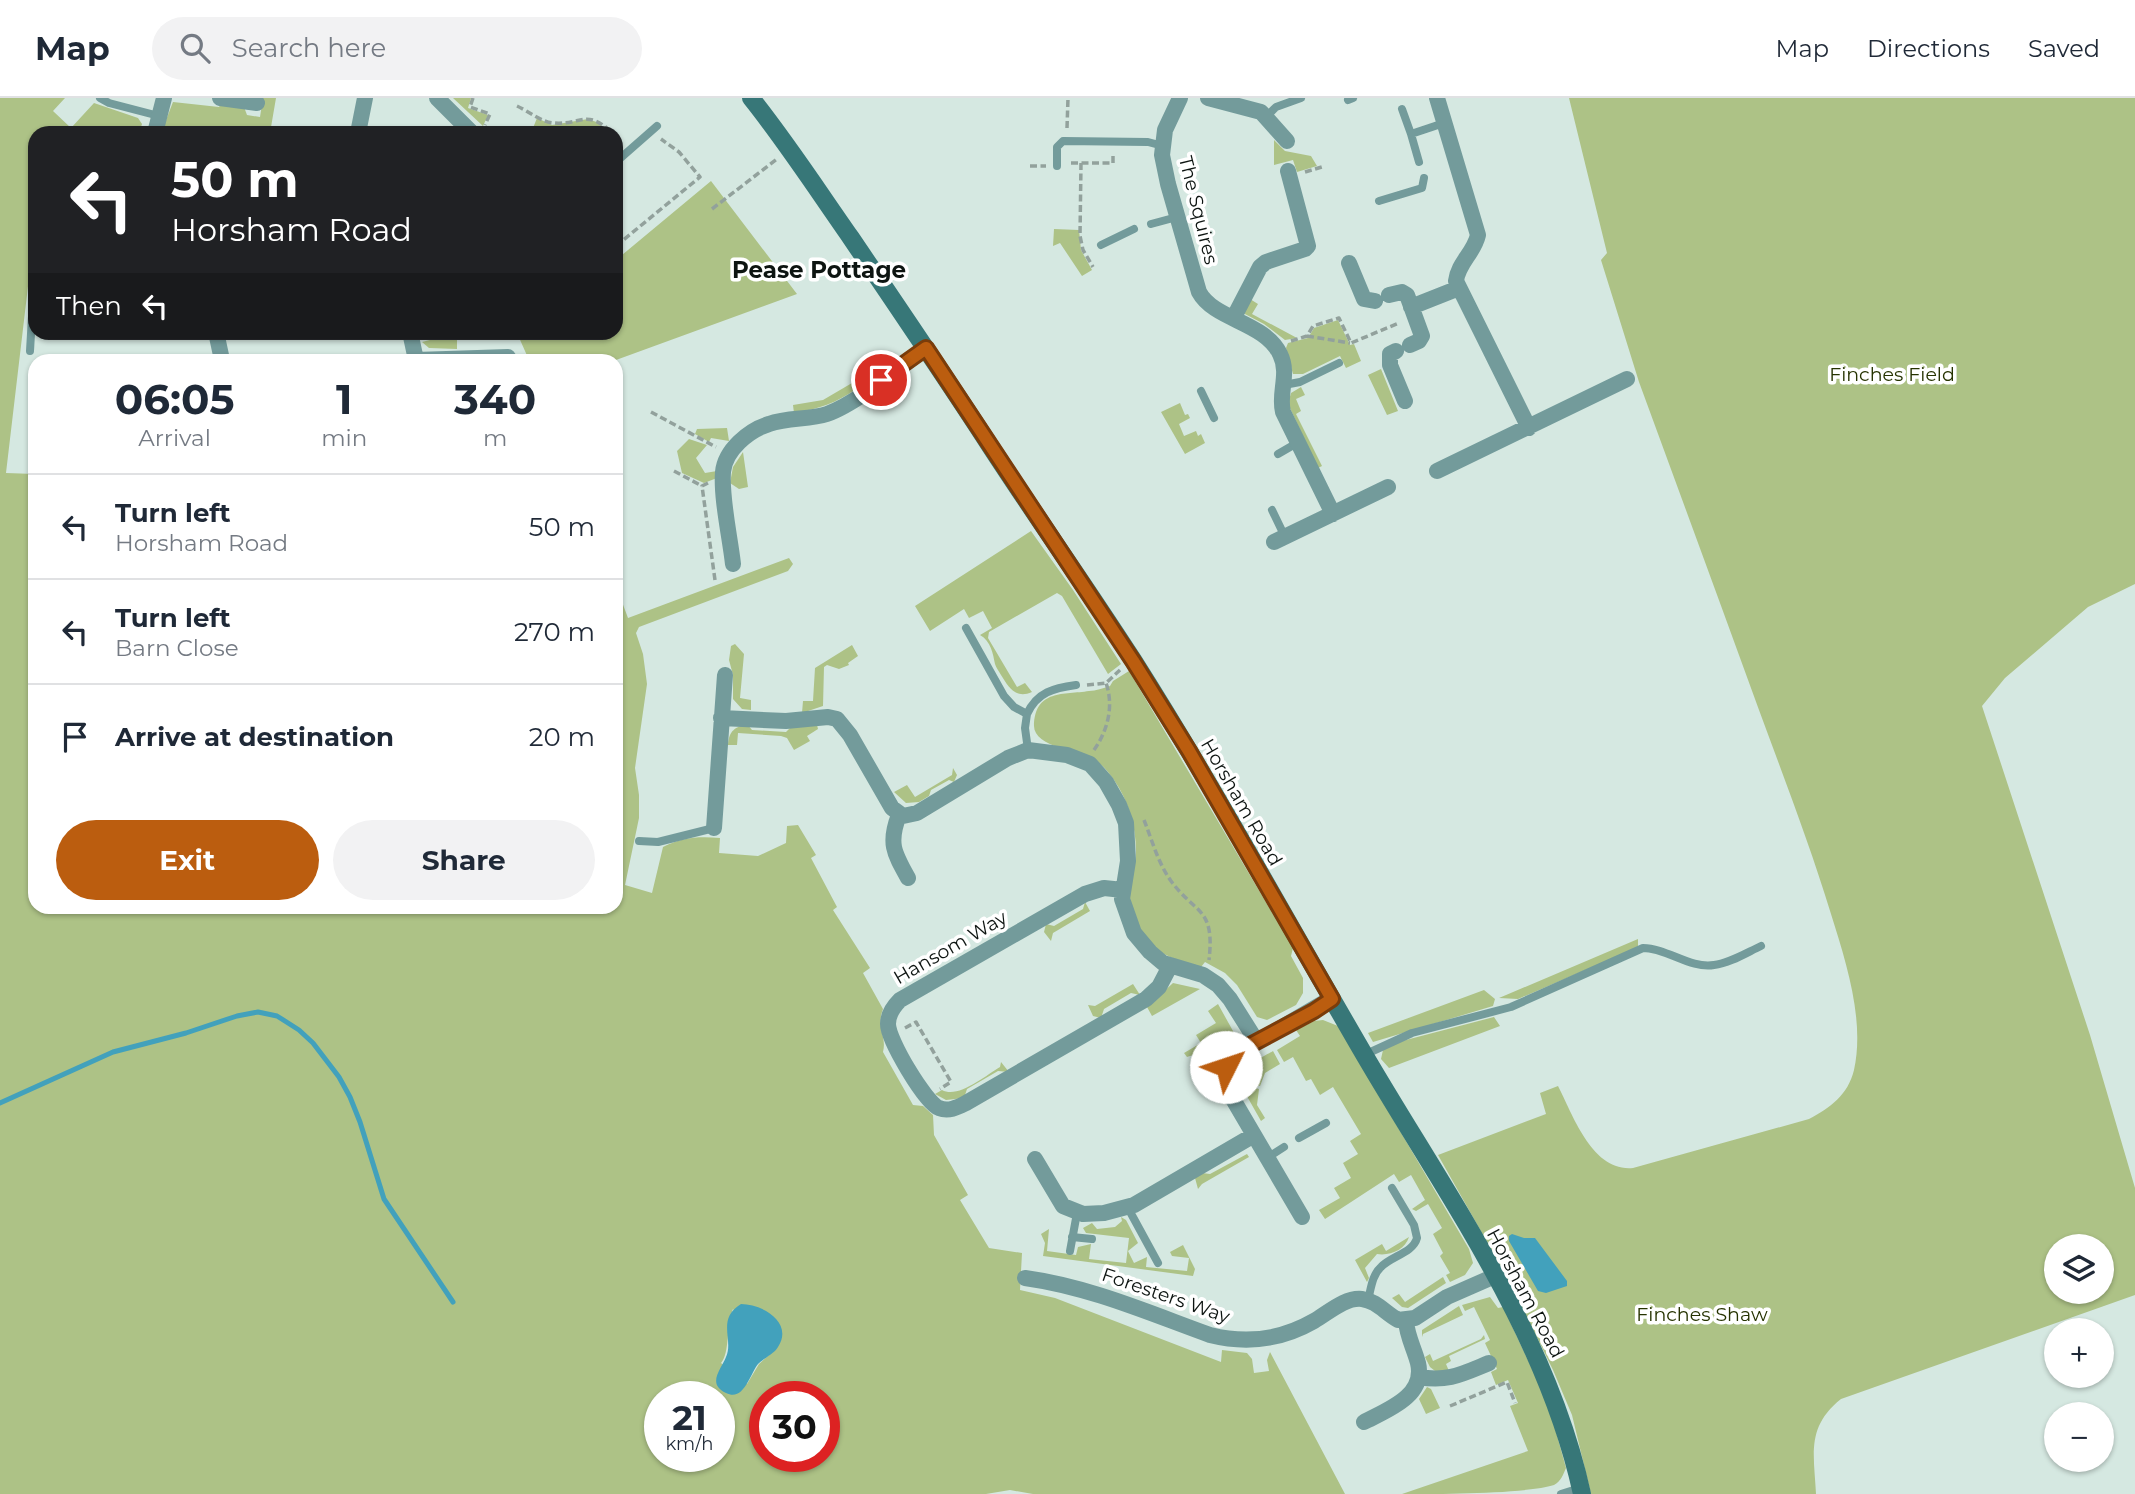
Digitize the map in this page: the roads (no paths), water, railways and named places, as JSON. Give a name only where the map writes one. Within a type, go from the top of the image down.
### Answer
[{"type":"street","points":[[157,126],[164,98]]},
{"type":"street","points":[[220,98],[257,103]]},
{"type":"street","points":[[359,126],[365,98]]},
{"type":"street","points":[[437,98],[473,126]]},
{"type":"street","name":"Horsham Road","points":[[751,98],[926,348],[1133,661],[1189,751],[1495,1276],[1557,1404],[1581,1491]]},
{"type":"street","name":"The Squires","points":[[1180,98],[1165,130],[1163,146],[1166,174],[1201,296],[1269,339],[1276,347],[1284,366],[1284,385]]},
{"type":"street","points":[[1208,98],[1258,110],[1287,141]]},
{"type":"street","points":[[1437,98],[1478,235],[1476,244],[1458,271],[1457,281],[1529,428]]},
{"type":"street","points":[[1234,317],[1258,271],[1266,262],[1308,246],[1288,171]]},
{"type":"street","points":[[1349,263],[1364,299],[1382,298],[1402,292],[1411,306],[1421,339],[1390,354],[1390,365],[1405,401]]},
{"type":"street","points":[[1411,306],[1459,288]]},
{"type":"street","points":[[733,564],[723,480],[725,462],[730,453],[761,426],[816,417],[843,407],[926,348]]},
{"type":"street","points":[[1437,471],[1627,379]]},
{"type":"street","points":[[1284,385],[1281,406],[1333,514]]},
{"type":"street","points":[[1280,540],[1388,487]]},
{"type":"street","points":[[714,828],[725,675]]},
{"type":"street","points":[[721,718],[777,721],[818,717],[837,719],[844,726],[892,808],[899,815],[907,816],[917,813],[1008,758],[1028,750],[1052,752],[1084,761],[1106,782],[1119,805],[1128,833],[1128,861],[1123,890],[1125,912],[1133,933],[1150,952],[1170,966],[1203,975],[1227,994],[1256,1042]]},
{"type":"street","points":[[899,815],[892,833],[893,843],[908,878]]},
{"type":"street","name":"Hansom Way","points":[[1123,890],[1104,888],[1085,894],[900,1000],[889,1015],[891,1037],[927,1097],[933,1104],[945,1110],[966,1103],[1146,999],[1158,987],[1170,966]]},
{"type":"street","points":[[1302,1217],[1227,1089],[1224,1073],[1231,1058],[1332,999]]},
{"type":"street","points":[[1035,1159],[1059,1202],[1077,1213],[1096,1214],[1128,1208],[1254,1135]]},
{"type":"street","points":[[1368,1300],[1373,1301],[1390,1316],[1406,1321],[1447,1297],[1495,1276]]},
{"type":"street","name":"Foresters Way","points":[[1025,1278],[1092,1292],[1210,1335],[1239,1340],[1257,1340],[1281,1335],[1311,1323],[1347,1301],[1356,1298],[1368,1300]]},
{"type":"street","points":[[1364,1422],[1406,1398],[1413,1391],[1419,1377],[1418,1363],[1408,1337],[1406,1321]]},
{"type":"street","points":[[1419,1377],[1448,1379],[1489,1363]]},
{"type":"lane","points":[[100,98],[109,103],[159,116]]},
{"type":"lane","points":[[1266,116],[1276,107],[1301,98]]},
{"type":"lane","points":[[1402,109],[1419,162]]},
{"type":"lane","points":[[1411,134],[1444,123]]},
{"type":"lane","points":[[623,156],[654,129]]},
{"type":"lane","points":[[1057,166],[1059,143],[1067,141],[1148,142],[1163,146]]},
{"type":"lane","points":[[1379,201],[1422,188],[1424,178]]},
{"type":"lane","points":[[1151,224],[1177,217]]},
{"type":"lane","points":[[1101,246],[1134,229]]},
{"type":"lane","points":[[30,351],[31,340]]},
{"type":"lane","points":[[1284,385],[1300,382],[1339,363]]},
{"type":"lane","points":[[1201,391],[1214,418]]},
{"type":"lane","points":[[1278,454],[1297,443]]},
{"type":"lane","points":[[1272,510],[1280,540]]},
{"type":"lane","points":[[966,628],[1004,696],[1014,707],[1027,714]]},
{"type":"lane","points":[[1028,750],[1025,727],[1027,714],[1036,700],[1054,688],[1076,685]]},
{"type":"lane","points":[[639,841],[658,842],[714,828]]},
{"type":"lane","points":[[1364,1055],[1412,1033],[1511,1007],[1643,948],[1710,966],[1761,946]]},
{"type":"lane","points":[[1299,1138],[1325,1122]]},
{"type":"lane","points":[[1267,1157],[1284,1147]]},
{"type":"lane","points":[[1368,1300],[1373,1280],[1381,1266],[1411,1248],[1417,1238],[1414,1225],[1392,1188]]},
{"type":"lane","points":[[1128,1208],[1158,1263]]},
{"type":"lane","points":[[1070,1251],[1077,1213]]},
{"type":"lane","points":[[1072,1237],[1092,1239]]},
{"type":"lane","points":[[1561,1494],[1581,1491]]},
{"type":"water","points":[[1512,1234],[1535,1238],[1567,1281],[1567,1286],[1546,1293],[1538,1291],[1509,1241]]},
{"type":"water","points":[[741,1304],[758,1307],[773,1316],[782,1330],[782,1338],[776,1349],[758,1364],[746,1386],[735,1394],[735,1381],[716,1381],[728,1350],[727,1323]]},
{"type":"waterway","points":[[0,1103],[113,1052],[186,1033],[237,1016],[258,1012],[277,1016],[313,1043],[339,1077],[360,1122],[384,1199],[453,1302]]},
{"type":"district","name":"Pease Pottage","points":[[819,270]]},
{"type":"park label","name":"Finches Field","points":[[1892,374]]},
{"type":"park label","name":"Finches Shaw","points":[[1702,1314]]}]
